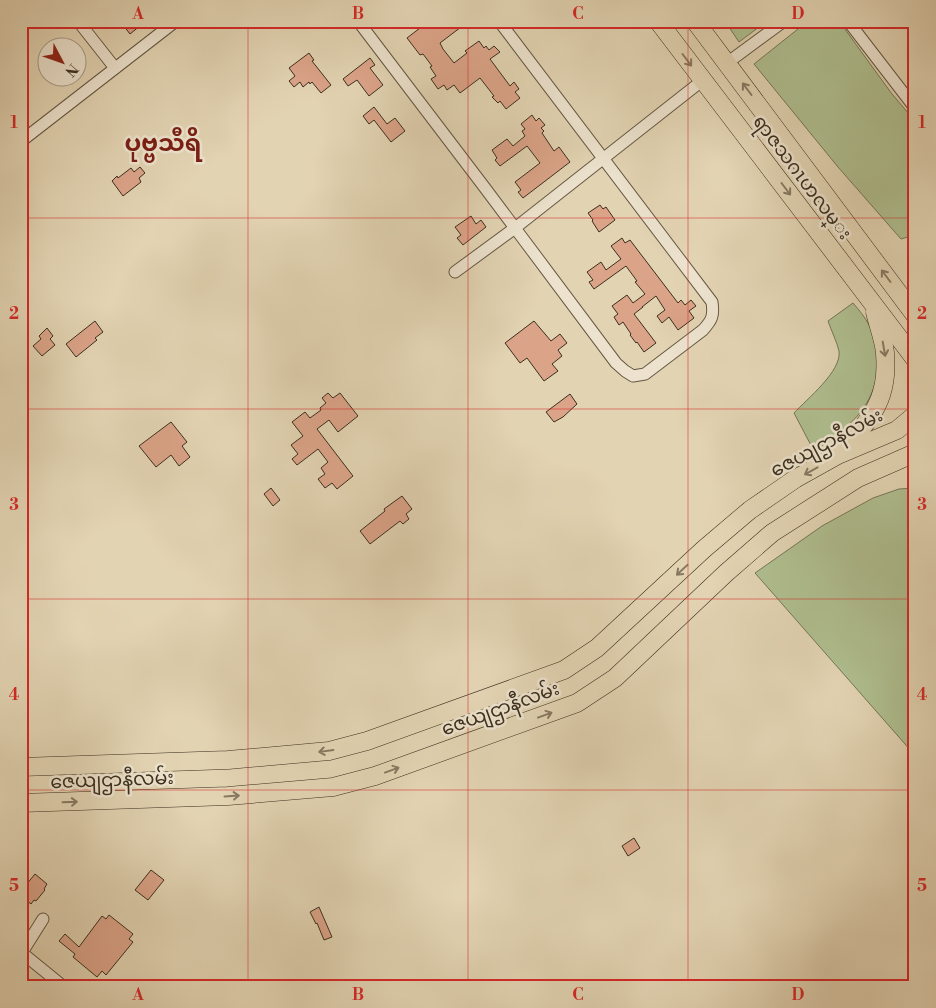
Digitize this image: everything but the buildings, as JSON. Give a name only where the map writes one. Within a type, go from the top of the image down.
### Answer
[{"type":"main road","name":"ရာဇသဂၤဟလမ္း","points":[[658,21],[915,359]]},
{"type":"main road","name":"ရာဇသဂၤဟလမ္း","points":[[695,21],[915,315]]},
{"type":"main road","points":[[838,455],[864,426],[875,410],[883,393],[885,352],[872,302]]},
{"type":"main road","name":"ဇေယျဌာနီလမ်း","points":[[21,767],[228,760],[329,751],[367,741],[564,670],[597,648],[704,549],[750,510],[795,479],[838,455],[897,430],[915,415]]},
{"type":"main road","name":"ဇေယျဌာနီလမ်း","points":[[21,803],[228,796],[333,788],[375,776],[577,703],[615,678],[726,573],[772,533],[858,478],[915,453]]},
{"type":"street","points":[[78,21],[115,68]]},
{"type":"street","points":[[21,135],[24,139],[176,21]]},
{"type":"street","points":[[358,21],[616,364],[632,376],[645,374],[703,330],[711,321],[714,311],[712,302],[498,21]]},
{"type":"street","points":[[727,63],[784,21]]},
{"type":"street","points":[[848,21],[915,108]]},
{"type":"street","points":[[455,272],[515,228],[703,80]]},
{"type":"street","points":[[43,919],[22,953],[64,987]]},
{"type":"green space","points":[[725,21],[767,21],[739,42]]},
{"type":"green space","points":[[808,21],[839,21],[892,94],[915,121],[915,235],[901,239],[838,167],[754,64]]},
{"type":"green space","points":[[853,303],[867,322],[875,340],[878,361],[876,381],[865,406],[857,416],[848,426],[814,451],[794,413],[830,376],[835,367],[839,351],[828,321]]},
{"type":"green space","points":[[915,488],[915,749],[912,752],[755,573],[822,526],[873,498],[899,489]]},
{"type":"district","name":"ပုဗ္ဗသီရိ","points":[[163,143]]}]
